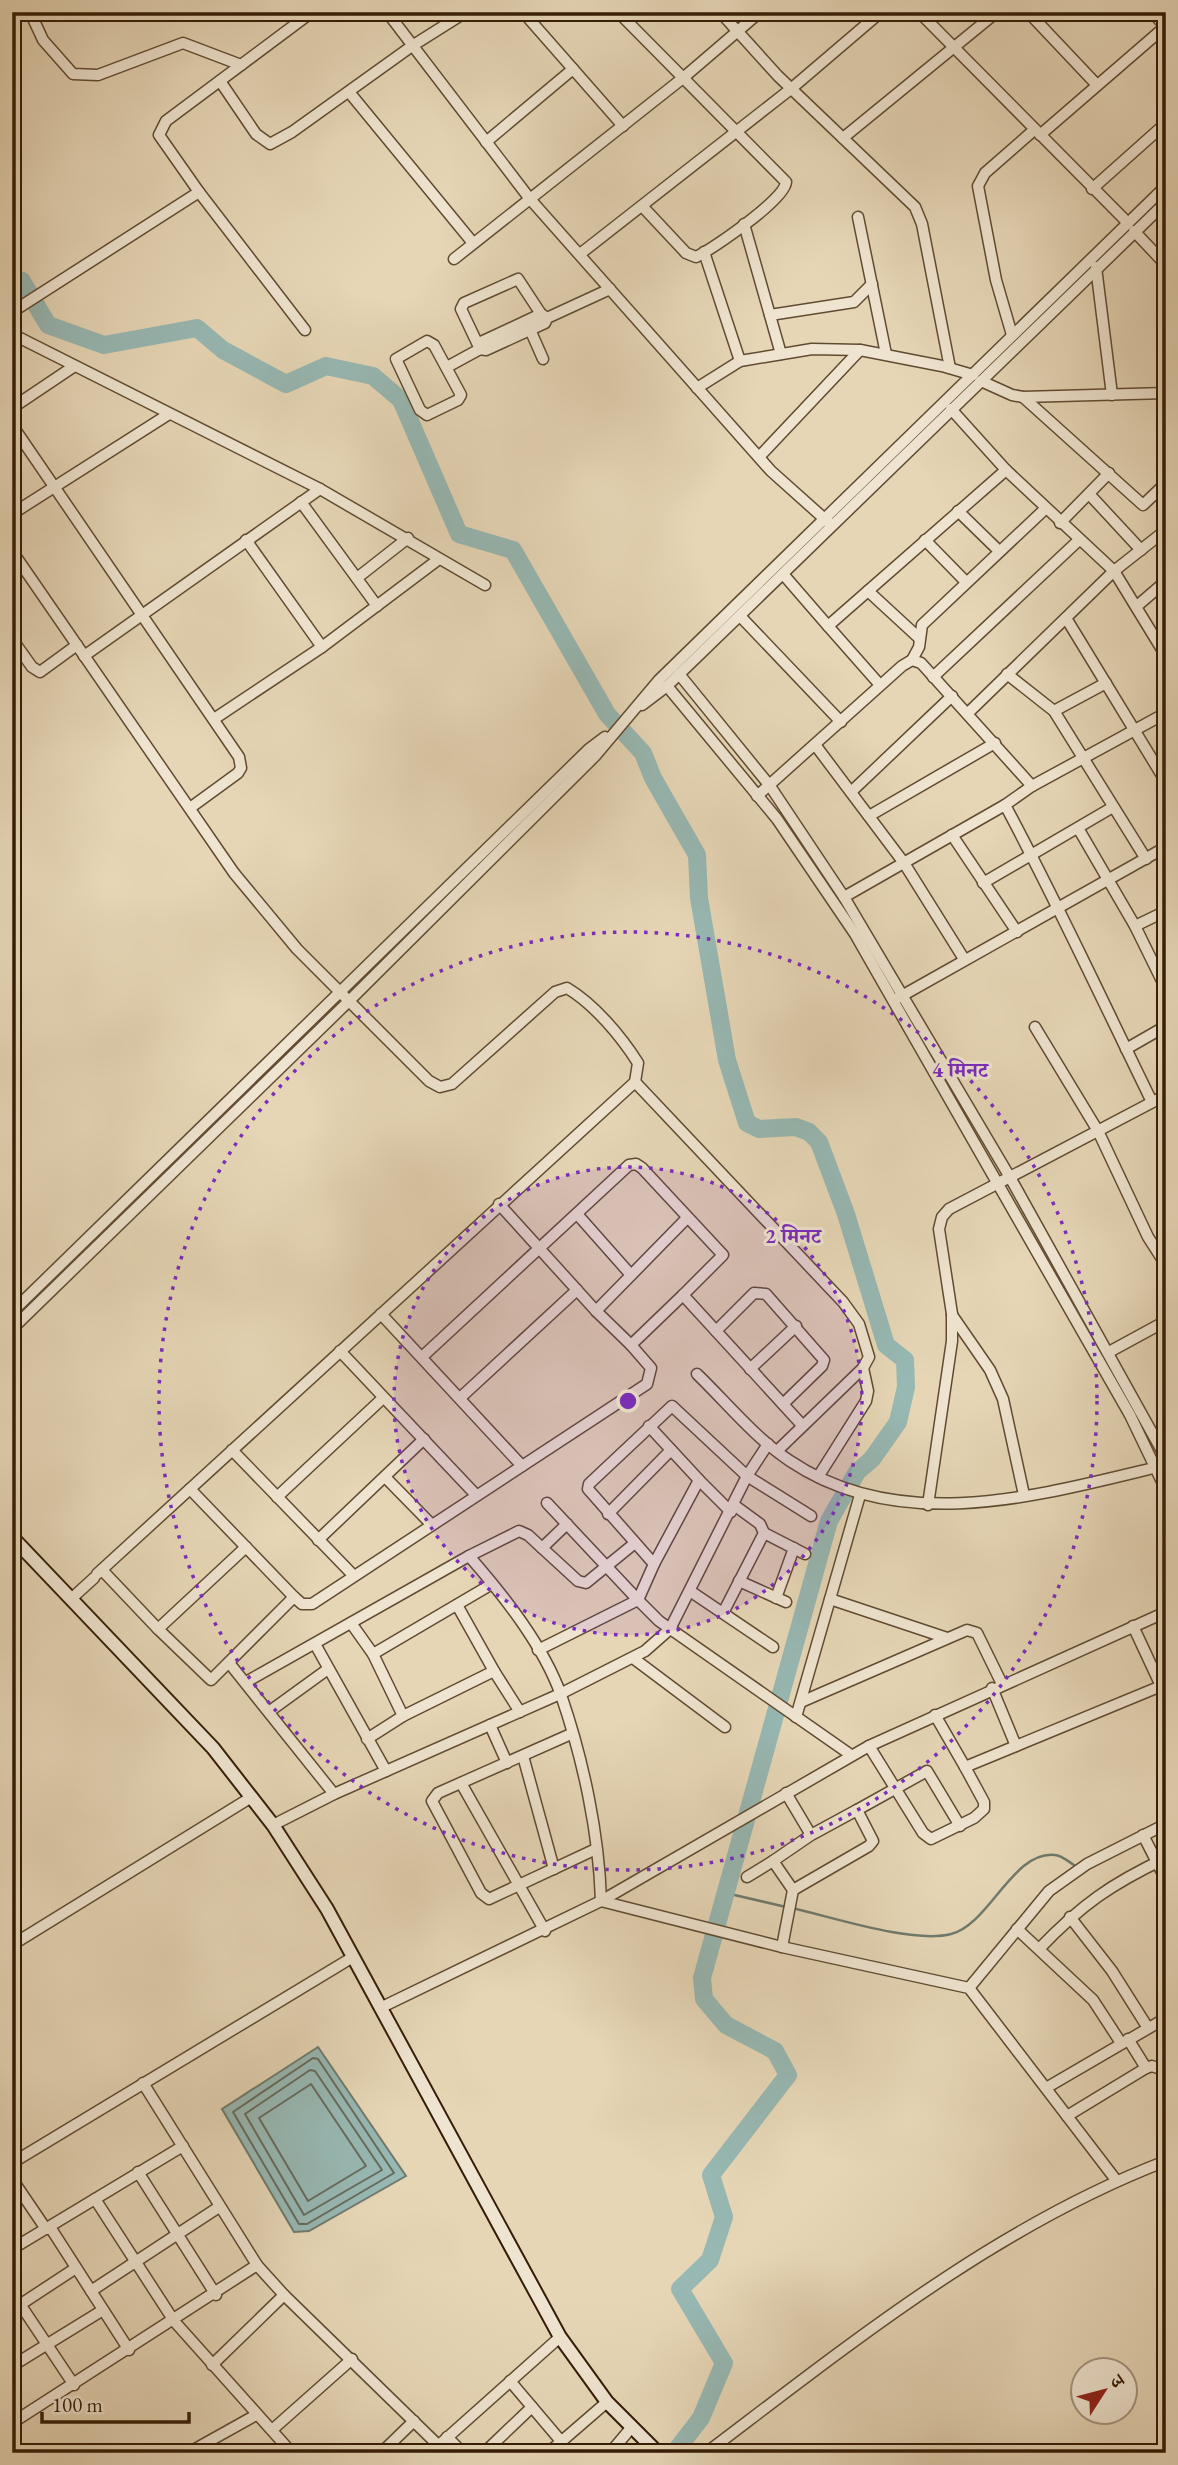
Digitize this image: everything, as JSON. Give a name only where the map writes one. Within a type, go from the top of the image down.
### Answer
[{"type":"main road","points":[[12,1537],[213,1748],[274,1825],[327,1909],[560,2337],[607,2402],[654,2449]]},
{"type":"street","points":[[30,12],[43,40],[73,74],[98,75],[183,43],[241,65]]},
{"type":"street","points":[[305,330],[198,192],[162,140],[159,131],[166,121],[312,12]]},
{"type":"street","points":[[387,12],[530,199],[759,457],[834,527]]},
{"type":"street","points":[[220,81],[256,134],[270,144],[466,12]]},
{"type":"street","points":[[523,12],[623,126]]},
{"type":"street","points":[[618,12],[786,183],[781,194],[696,257],[686,253],[643,207]]},
{"type":"street","points":[[720,12],[792,88],[908,197],[919,214],[950,368]]},
{"type":"street","points":[[454,259],[683,78],[760,12]]},
{"type":"street","points":[[580,254],[792,88],[881,12]]},
{"type":"street","points":[[919,12],[1166,265]]},
{"type":"street","points":[[843,138],[997,12]]},
{"type":"street","points":[[1028,12],[1097,85]]},
{"type":"street","points":[[1012,335],[996,280],[978,186],[985,173],[1097,85],[1166,26],[1152,12]]},
{"type":"street","points":[[486,142],[573,69]]},
{"type":"street","points":[[349,92],[472,243]]},
{"type":"street","points":[[1092,189],[1166,123]]},
{"type":"street","points":[[12,1312],[589,749],[614,730],[659,680],[825,519],[1096,267],[1166,186]]},
{"type":"street","points":[[12,312],[198,192]]},
{"type":"street","points":[[635,709],[667,686],[834,527],[951,409],[1012,335],[1131,227],[1166,202]]},
{"type":"street","points":[[858,217],[886,354]]},
{"type":"street","points":[[744,224],[781,354]]},
{"type":"street","points":[[704,252],[740,361]]},
{"type":"street","points":[[1096,267],[1112,395]]},
{"type":"street","points":[[447,367],[480,349],[485,350],[528,325],[545,323],[544,316],[518,279],[464,303],[461,309],[480,349]]},
{"type":"street","points":[[770,315],[854,302],[872,284]]},
{"type":"street","points":[[544,316],[610,289]]},
{"type":"street","points":[[528,325],[543,359]]},
{"type":"street","points":[[12,334],[320,489],[485,585]]},
{"type":"street","points":[[430,341],[447,367],[460,398],[427,415],[420,410],[396,359],[430,341]]},
{"type":"street","points":[[697,388],[740,361],[812,349],[860,350],[950,368],[1012,395],[1023,397],[1166,393]]},
{"type":"street","points":[[759,457],[860,350]]},
{"type":"street","points":[[12,408],[74,367]]},
{"type":"street","points":[[1023,397],[1143,505],[1166,483]]},
{"type":"street","points":[[951,409],[1045,509],[1114,571],[1166,656]]},
{"type":"street","points":[[12,514],[169,414]]},
{"type":"street","points":[[12,425],[239,757],[241,768],[190,808]]},
{"type":"street","points":[[828,626],[1006,470]]},
{"type":"street","points":[[1060,523],[1109,473]]},
{"type":"street","points":[[84,656],[320,489]]},
{"type":"street","points":[[1090,495],[1141,551]]},
{"type":"street","points":[[302,502],[377,606]]},
{"type":"street","points":[[757,796],[816,746],[880,685],[912,660],[919,647],[922,625],[1045,509]]},
{"type":"street","points":[[958,511],[999,551]]},
{"type":"street","points":[[968,712],[1114,571],[1166,530]]},
{"type":"street","points":[[357,578],[408,538]]},
{"type":"street","points":[[246,540],[322,647]]},
{"type":"street","points":[[925,540],[966,582]]},
{"type":"street","points":[[933,677],[1079,540]]},
{"type":"street","points":[[12,551],[190,808],[266,912],[297,948],[429,1081],[440,1087],[452,1084],[555,992],[567,988],[581,996],[638,1063],[635,1082],[71,1599]]},
{"type":"street","points":[[214,719],[322,647],[439,559]]},
{"type":"street","points":[[783,574],[880,685]]},
{"type":"street","points":[[1137,606],[1166,581]]},
{"type":"street","points":[[868,591],[919,638]]},
{"type":"street","points":[[740,616],[841,722]]},
{"type":"street","points":[[1066,618],[1166,782]]},
{"type":"street","points":[[12,639],[32,667],[40,671],[77,645]]},
{"type":"street","points":[[912,660],[921,663],[968,712],[1032,786]]},
{"type":"street","points":[[679,674],[770,786],[844,897],[999,1183],[1160,1466],[1166,1490]]},
{"type":"street","points":[[1007,674],[1054,712],[1146,859]]},
{"type":"street","points":[[1054,712],[1107,683]]},
{"type":"street","points":[[667,686],[777,819],[898,997],[1011,1179],[1166,1458]]},
{"type":"street","points":[[851,793],[952,696]]},
{"type":"street","points":[[844,897],[1005,805],[1032,786],[1166,713]]},
{"type":"street","points":[[12,1328],[350,1000],[595,756],[614,730]]},
{"type":"street","points":[[869,816],[995,743]]},
{"type":"street","points":[[816,746],[904,863],[964,959]]},
{"type":"street","points":[[1005,805],[1060,907],[1103,1006],[1151,1100]]},
{"type":"street","points":[[983,884],[1113,807]]},
{"type":"street","points":[[1078,828],[1135,926],[1166,989]]},
{"type":"street","points":[[952,835],[1017,932]]},
{"type":"street","points":[[898,997],[1166,847]]},
{"type":"street","points":[[1135,926],[1166,911]]},
{"type":"street","points":[[1126,1049],[1166,1026]]},
{"type":"street","points":[[1035,1027],[1098,1131],[1148,1237],[1166,1265]]},
{"type":"street","points":[[635,1082],[843,1302],[859,1324],[869,1357],[863,1368],[776,1451]]},
{"type":"street","points":[[928,1505],[953,1341],[952,1314],[939,1229],[942,1217],[949,1209],[1011,1179],[1151,1100],[1165,1097]]},
{"type":"street","points":[[422,1357],[629,1165],[636,1164],[723,1255],[631,1345]]},
{"type":"street","points":[[190,1489],[294,1597],[302,1604],[312,1604],[647,1384],[652,1374],[651,1367],[576,1290],[499,1204]]},
{"type":"street","points":[[577,1214],[631,1275]]},
{"type":"street","points":[[596,1311],[688,1218]]},
{"type":"street","points":[[460,1398],[576,1290]]},
{"type":"street","points":[[716,1331],[759,1291],[766,1294],[796,1326],[824,1360],[822,1366],[783,1404]]},
{"type":"street","points":[[683,1295],[802,1425]]},
{"type":"street","points":[[381,1314],[522,1466]]},
{"type":"street","points":[[952,1314],[990,1370],[1003,1399],[1024,1495]]},
{"type":"street","points":[[1109,1352],[1166,1321]]},
{"type":"street","points":[[750,1369],[796,1326]]},
{"type":"street","points":[[341,1351],[476,1495]]},
{"type":"street","points":[[821,1478],[866,1401],[868,1391],[863,1368]]},
{"type":"street","points":[[697,1374],[776,1451],[821,1478],[855,1493],[928,1505],[971,1504],[1160,1466]]},
{"type":"street","points":[[278,1497],[383,1398]]},
{"type":"street","points":[[654,1564],[590,1494],[589,1483],[672,1406],[747,1476],[811,1516]]},
{"type":"street","points":[[649,1426],[699,1480],[733,1509],[760,1524],[764,1533],[805,1554]]},
{"type":"street","points":[[318,1540],[424,1439]]},
{"type":"street","points":[[274,1825],[334,1794],[560,1694],[633,1658],[670,1629],[733,1509],[747,1476],[768,1444]]},
{"type":"street","points":[[232,1450],[353,1575]]},
{"type":"street","points":[[608,1514],[671,1450]]},
{"type":"street","points":[[385,1477],[431,1524]]},
{"type":"street","points":[[538,1650],[638,1600],[699,1480]]},
{"type":"street","points":[[796,1717],[830,1599],[855,1493]]},
{"type":"street","points":[[547,1503],[638,1600],[670,1629],[851,1755]]},
{"type":"street","points":[[542,1548],[567,1524]]},
{"type":"street","points":[[246,1682],[469,1556],[519,1531],[578,1581],[586,1583],[635,1543]]},
{"type":"street","points":[[723,1613],[764,1533]]},
{"type":"street","points":[[158,1629],[246,1547]]},
{"type":"street","points":[[739,1581],[781,1600],[794,1548]]},
{"type":"street","points":[[469,1556],[538,1650],[560,1694],[596,1849],[601,1901]]},
{"type":"street","points":[[98,1574],[206,1678],[216,1678],[294,1597]]},
{"type":"street","points":[[373,1654],[492,1584]]},
{"type":"street","points":[[690,1591],[773,1647]]},
{"type":"street","points":[[830,1599],[947,1638]]},
{"type":"street","points":[[457,1605],[520,1712]]},
{"type":"street","points":[[380,2008],[545,1931],[601,1901],[851,1755],[935,1714],[1166,1612]]},
{"type":"street","points":[[351,1623],[373,1654],[403,1716]]},
{"type":"street","points":[[965,1767],[1164,1685],[1133,1626]]},
{"type":"street","points":[[801,1702],[967,1630],[976,1633],[997,1686],[1016,1746]]},
{"type":"street","points":[[315,1644],[386,1771]]},
{"type":"street","points":[[633,1658],[725,1727]]},
{"type":"street","points":[[230,1664],[334,1794]]},
{"type":"street","points":[[270,1711],[328,1669]]},
{"type":"street","points":[[367,1739],[403,1716],[494,1671]]},
{"type":"street","points":[[869,1746],[927,1837],[936,1838],[960,1826],[984,1808],[984,1802],[935,1714]]},
{"type":"street","points":[[490,1725],[507,1763]]},
{"type":"street","points":[[571,1734],[438,1793],[432,1801],[481,1893],[489,1899],[596,1849]]},
{"type":"street","points":[[523,1756],[554,1869]]},
{"type":"street","points":[[747,1877],[811,1835],[895,1788],[930,1772],[960,1826]]},
{"type":"street","points":[[461,1783],[545,1931]]},
{"type":"street","points":[[786,1793],[811,1835]]},
{"type":"street","points":[[12,1945],[250,1798]]},
{"type":"street","points":[[792,1894],[869,1846],[872,1835],[857,1810]]},
{"type":"street","points":[[970,1988],[1049,1891],[1087,1864],[1166,1824]]},
{"type":"street","points":[[1143,1835],[1161,1860],[1166,1880]]},
{"type":"street","points":[[1040,1949],[1070,1917],[1117,1883],[1161,1860]]},
{"type":"street","points":[[774,1861],[792,1894],[782,1947]]},
{"type":"street","points":[[601,1901],[782,1947],[970,1988],[1116,2180]]},
{"type":"street","points":[[1070,1917],[1112,1971],[1147,2028]]},
{"type":"street","points":[[1017,1929],[1093,2000],[1146,2068]]},
{"type":"street","points":[[12,2163],[353,1957]]},
{"type":"street","points":[[1046,2088],[1166,2018]]},
{"type":"street","points":[[1067,2116],[1146,2068],[1152,2066],[1166,2071]]},
{"type":"street","points":[[143,2083],[257,2265],[284,2295],[414,2421],[434,2449],[560,2337]]},
{"type":"street","points":[[12,2249],[183,2146]]},
{"type":"street","points":[[706,2453],[813,2372],[1023,2228],[1116,2180],[1166,2161]]},
{"type":"street","points":[[138,2172],[216,2295]]},
{"type":"street","points":[[12,2179],[129,2350]]},
{"type":"street","points":[[94,2199],[174,2321],[292,2453]]},
{"type":"street","points":[[91,2291],[219,2207]]},
{"type":"street","points":[[14,2419],[74,2385],[216,2295],[257,2265]]},
{"type":"street","points":[[16,2307],[76,2269]]},
{"type":"street","points":[[12,2292],[16,2307],[47,2345],[74,2385]]},
{"type":"street","points":[[212,2365],[284,2295]]},
{"type":"street","points":[[12,2366],[103,2310]]},
{"type":"street","points":[[272,2430],[352,2359]]},
{"type":"street","points":[[510,2381],[560,2440]]},
{"type":"street","points":[[548,2453],[607,2402]]},
{"type":"street","points":[[489,2448],[532,2407]]},
{"type":"street","points":[[188,2453],[256,2415]]},
{"type":"street","points":[[381,2453],[414,2421]]},
{"type":"street","points":[[610,2453],[631,2428]]},
{"type":"street","points":[[447,2437],[463,2453]]},
{"type":"water","points":[[318,2047],[406,2176],[309,2231],[294,2232],[222,2109]]},
{"type":"waterway","points":[[12,281],[22,281],[48,325],[104,345],[197,328],[223,350],[286,384],[326,366],[373,376],[401,400],[459,534],[513,550],[607,714],[643,753],[653,778],[697,855],[699,898],[727,1060],[747,1123],[759,1129],[796,1127],[809,1132],[819,1142],[846,1214],[886,1345],[905,1360],[906,1387],[898,1422],[872,1459],[857,1472],[829,1521],[702,1978],[704,1999],[726,2025],[775,2051],[788,2075],[711,2175],[724,2217],[710,2260],[680,2289],[724,2363],[701,2418],[674,2453]]},
{"type":"waterway","points":[[12,1275],[13,1291]]},
{"type":"waterway","points":[[792,1908],[895,1933],[935,1936],[951,1934],[965,1928],[977,1917],[1026,1864],[1040,1857],[1055,1855],[1074,1865]]},
{"type":"waterway","points":[[726,1893],[786,1907]]}]
